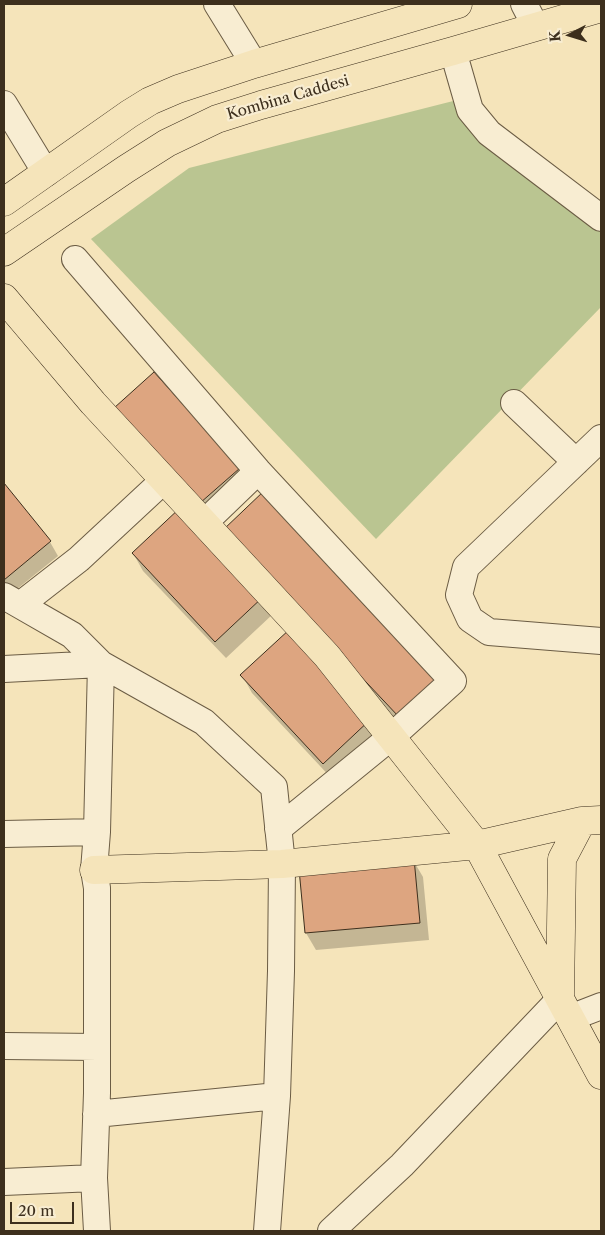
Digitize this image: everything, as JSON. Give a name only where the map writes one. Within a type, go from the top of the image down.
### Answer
[{"type":"main road","points":[[4,202],[128,114],[178,88],[458,4]]},
{"type":"main road","name":"Kombina Caddesi","points":[[4,252],[167,143],[218,119],[453,51],[530,15],[601,8]]},
{"type":"main road","points":[[4,298],[93,403],[327,656],[477,845],[601,1075]]},
{"type":"main road","points":[[94,870],[282,864],[477,845],[592,820]]},
{"type":"main road","points":[[565,1008],[562,859],[592,820]]},
{"type":"street","points":[[217,4],[254,64]]},
{"type":"street","points":[[453,51],[470,110],[489,133],[601,218]]},
{"type":"street","points":[[4,104],[46,173]]},
{"type":"street","points":[[75,259],[258,471],[453,681],[392,737],[278,829]]},
{"type":"street","points":[[514,403],[576,462]]},
{"type":"street","points":[[601,438],[466,567],[459,595],[470,619],[489,632],[601,641]]},
{"type":"street","points":[[204,523],[258,471]]},
{"type":"street","points":[[164,480],[79,559],[12,600],[72,635],[101,664],[204,722],[274,787],[282,864],[281,971],[277,1096],[267,1231]]},
{"type":"street","points":[[4,669],[101,664]]},
{"type":"street","points":[[97,1231],[94,1178],[97,1047],[97,888],[94,870],[97,832],[101,664]]},
{"type":"street","points":[[4,834],[97,832]]},
{"type":"street","points":[[331,1231],[565,1008],[601,1006]]},
{"type":"street","points":[[4,1046],[97,1047]]},
{"type":"street","points":[[96,1114],[277,1096]]},
{"type":"street","points":[[4,1182],[94,1178]]},
{"type":"green space","points":[[469,97],[601,232],[601,307],[376,539],[91,239],[189,168]]},
{"type":"building","points":[[154,372],[240,468],[200,503],[114,408]]},
{"type":"building","points":[[4,483],[51,541],[4,580]]},
{"type":"building","points":[[265,490],[441,678],[399,717],[223,530]]},
{"type":"building","points":[[181,507],[264,596],[215,642],[132,553]]},
{"type":"building","points":[[290,629],[372,718],[323,764],[240,675]]},
{"type":"building","points":[[414,858],[420,923],[305,933],[299,869]]}]
